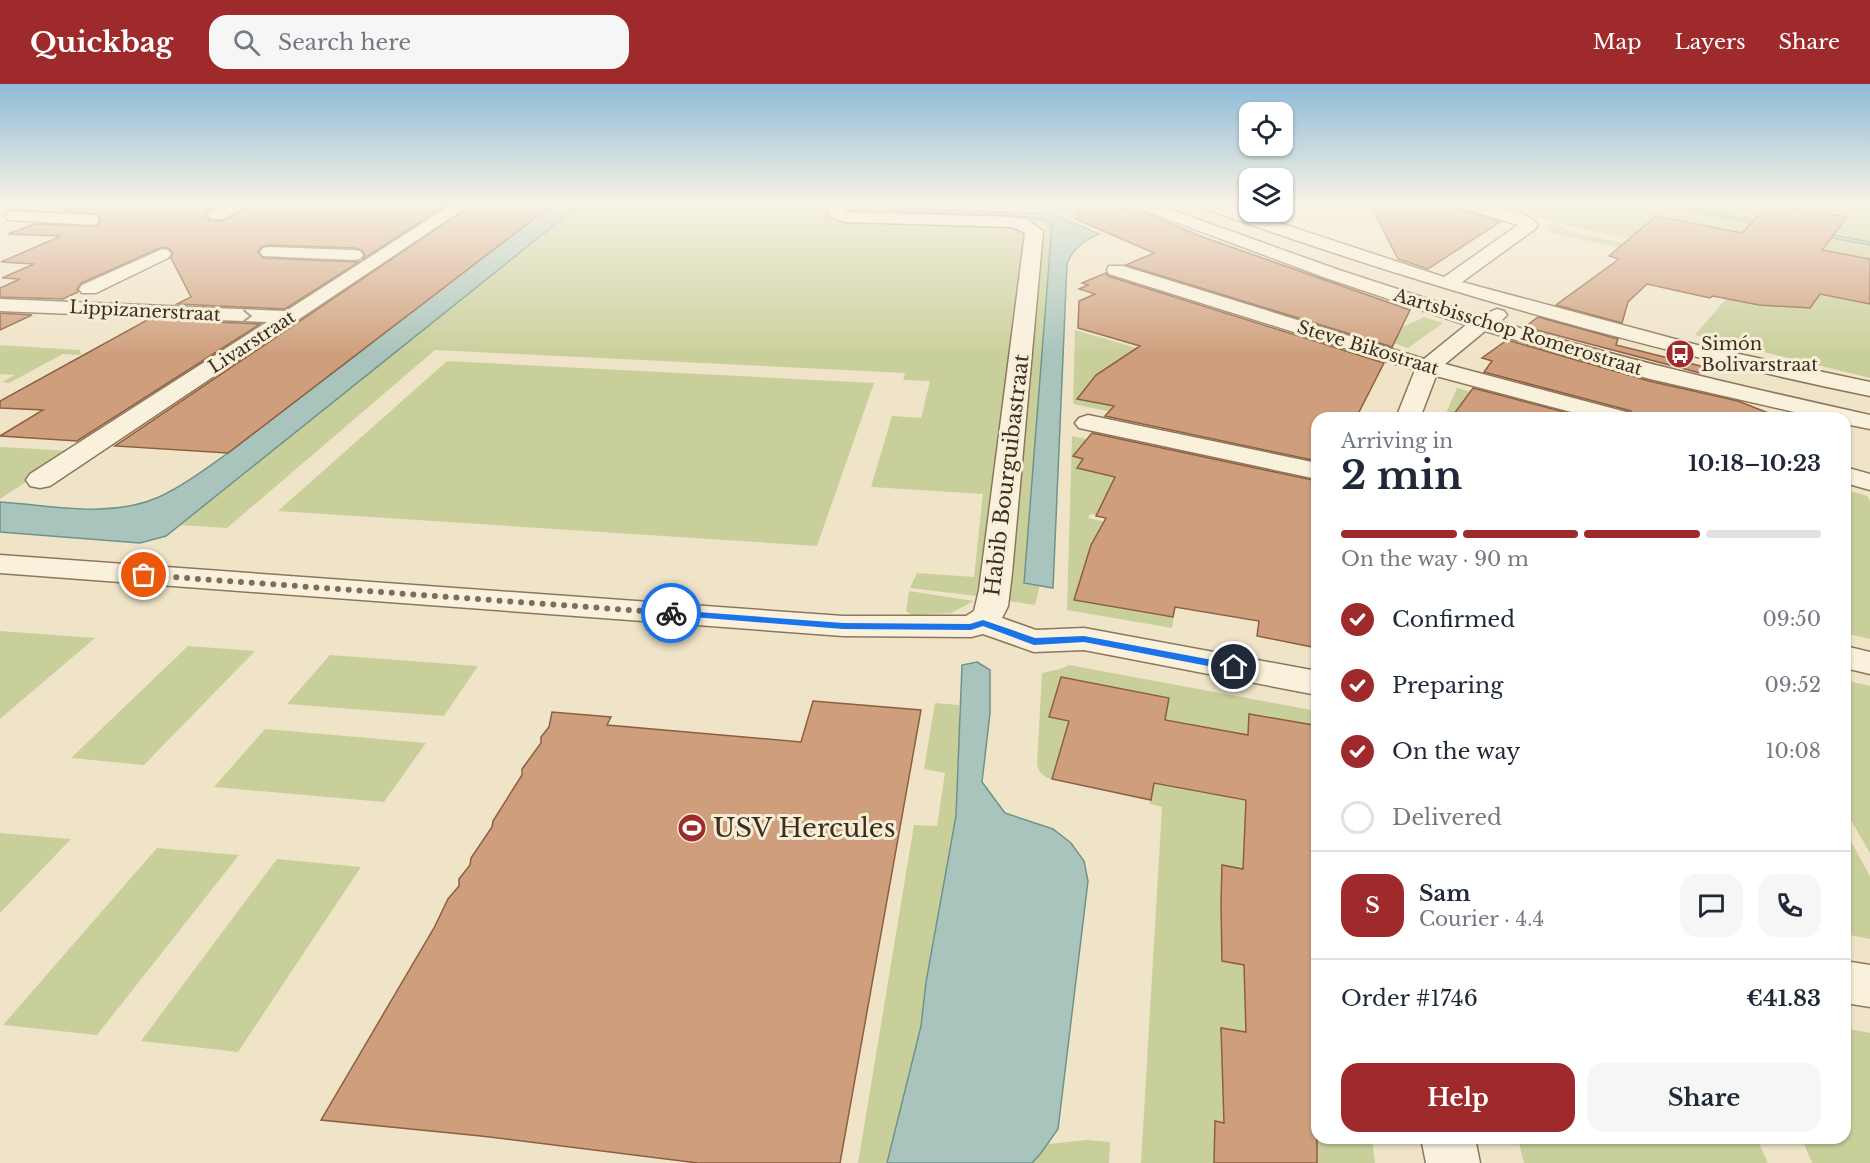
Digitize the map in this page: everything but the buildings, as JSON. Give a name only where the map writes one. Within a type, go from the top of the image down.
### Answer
[{"type":"street","points":[[88,289],[161,254]]},
{"type":"street","points":[[336,254],[354,255]]},
{"type":"street","name":"Livarstraat","points":[[40,480],[386,254]]},
{"type":"street","name":"Habib Bourguibastraat","points":[[1032,254],[997,573],[989,615],[983,623],[1034,641],[1084,639],[1311,682]]},
{"type":"street","name":"Aartsbisschop Romerostraat","points":[[1280,254],[1481,324],[1659,374],[1826,412]]},
{"type":"street","name":"Aartsbisschop Romerostraat","points":[[1354,254],[1514,305],[1686,348],[1870,389]]},
{"type":"street","points":[[1447,284],[1490,254]]},
{"type":"street","name":"Steve Bikostraat","points":[[1116,270],[1428,367],[1598,412]]},
{"type":"street","name":"Lippizanerstraat","points":[[0,304],[291,317]]},
{"type":"street","points":[[1410,412],[1428,367],[1481,324],[1514,305]]},
{"type":"street","name":"Aartsbisschop Romerostraat","points":[[1851,418],[1870,422]]},
{"type":"street","points":[[1088,423],[1311,470]]},
{"type":"street","points":[[1851,477],[1870,482]]},
{"type":"street","points":[[0,564],[843,626],[971,627],[983,623]]},
{"type":"street","points":[[1851,658],[1870,663]]},
{"type":"street","points":[[1851,983],[1870,986]]},
{"type":"street","points":[[1449,1144],[1453,1163]]},
{"type":"green space","points":[[518,254],[1023,254],[980,590],[977,596],[910,588],[917,573],[974,577],[983,494],[871,487],[892,416],[921,418],[930,381],[903,380],[905,373],[435,350],[227,528],[180,525]]},
{"type":"green space","points":[[1042,254],[1050,254],[1024,582],[1040,585],[1035,605],[1009,601]]},
{"type":"green space","points":[[1650,254],[1678,254],[1870,295],[1732,272]]},
{"type":"green space","points":[[1703,254],[1870,254],[1870,290]]},
{"type":"green space","points":[[1743,279],[1755,279],[1870,304],[1870,378],[1695,335]]},
{"type":"green space","points":[[1424,317],[1443,323],[1408,348],[1345,326],[1396,330]]},
{"type":"green space","points":[[1075,330],[1247,380],[1217,434],[1073,404]]},
{"type":"green space","points":[[0,345],[80,350],[81,355],[63,354],[9,383],[2,382],[15,375],[0,374]]},
{"type":"green space","points":[[447,361],[874,383],[817,546],[278,511]]},
{"type":"green space","points":[[1457,388],[1544,412],[1447,412]]},
{"type":"green space","points":[[1072,436],[1224,468],[1152,527],[1091,514],[1088,518],[1189,540],[1172,628],[1067,610]]},
{"type":"green space","points":[[0,447],[73,451],[0,499]]},
{"type":"green space","points":[[1851,492],[1868,496],[1870,502],[1870,639],[1851,634]]},
{"type":"green space","points":[[909,591],[974,601],[951,613],[912,615],[906,611]]},
{"type":"green space","points":[[0,631],[95,638],[0,719]]},
{"type":"green space","points":[[188,646],[255,651],[144,765],[71,758]]},
{"type":"green space","points":[[330,655],[478,666],[444,716],[287,704]]},
{"type":"green space","points":[[1069,665],[1311,710],[1311,1144],[1373,1144],[1375,1163],[1141,1163],[1162,807],[1150,804],[1150,800],[1047,778],[1040,772],[1037,765],[1042,673]]},
{"type":"green space","points":[[1851,681],[1870,686],[1870,853],[1851,820]]},
{"type":"green space","points":[[935,703],[959,705],[959,766],[956,815],[926,982],[921,1026],[887,1163],[858,1163],[914,825],[937,826],[945,773],[924,769]]},
{"type":"green space","points":[[265,729],[426,743],[384,802],[214,787]]},
{"type":"green space","points":[[0,833],[71,839],[0,913]]},
{"type":"green space","points":[[1851,842],[1870,876],[1870,939],[1851,935]]},
{"type":"green space","points":[[157,848],[239,855],[97,1035],[3,1025]]},
{"type":"green space","points":[[277,859],[361,867],[238,1052],[141,1041]]},
{"type":"green space","points":[[1851,1029],[1870,1033],[1870,1163],[1812,1163],[1804,1144],[1851,1144]]},
{"type":"green space","points":[[1087,1140],[1110,1142],[1109,1163],[1032,1163],[1048,1144]]},
{"type":"green space","points":[[1519,1144],[1759,1144],[1768,1163],[1524,1163]]},
{"type":"water","points":[[487,254],[518,254],[166,536],[140,543],[0,532],[0,502],[80,509],[140,504],[177,488],[228,453]]},
{"type":"water","points":[[1050,254],[1072,254],[1067,264],[1053,588],[1024,583]]},
{"type":"water","points":[[977,662],[990,670],[990,713],[982,782],[1005,813],[1053,829],[1071,843],[1084,861],[1088,881],[1058,1129],[1032,1163],[887,1163],[921,1026],[926,982],[956,816],[962,665]]},
{"type":"way so far","points":[[144,575],[671,613]]},
{"type":"place","name":"Simón Bolivarstraat","points":[[1680,354]]},
{"type":"place","name":"USV Hercules","points":[[692,828]]},
{"type":"route","points":[[671,613],[843,626],[971,627],[983,623],[1034,641],[1084,639],[1234,667]]}]
